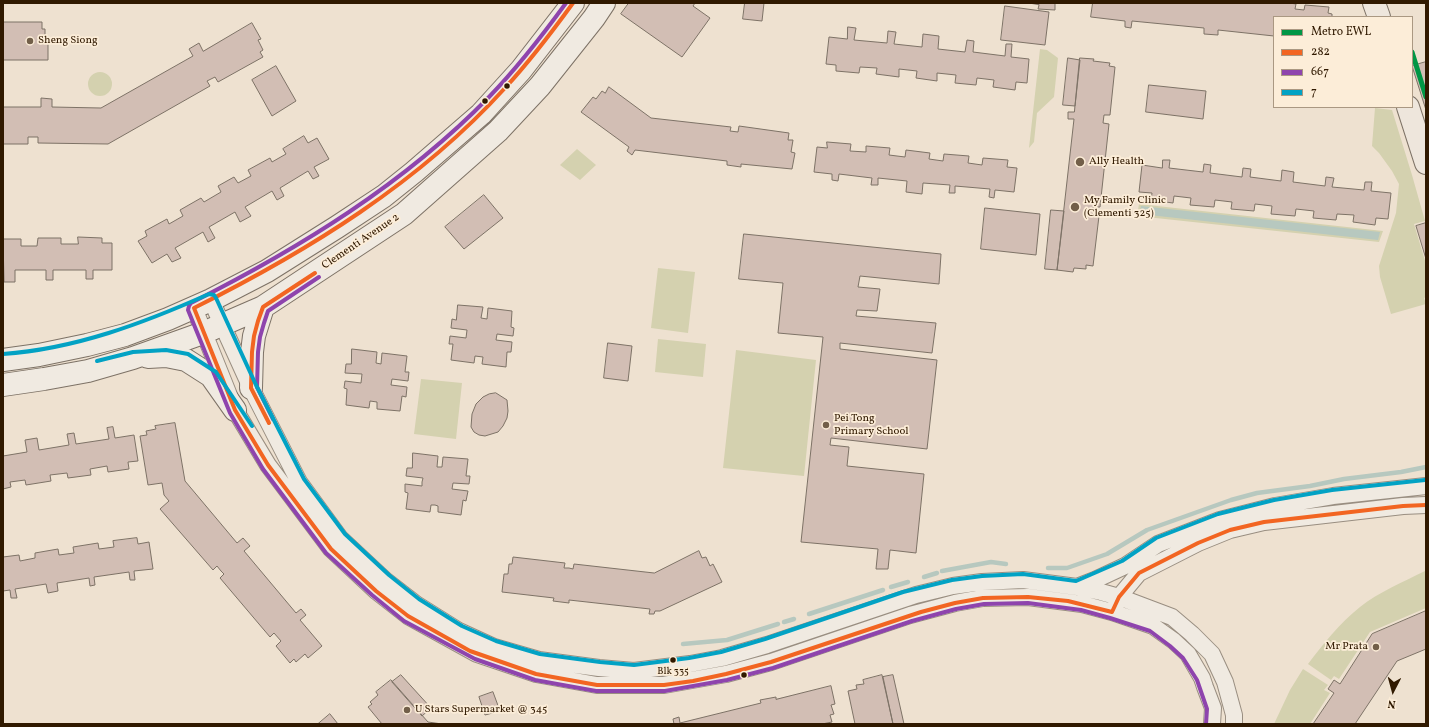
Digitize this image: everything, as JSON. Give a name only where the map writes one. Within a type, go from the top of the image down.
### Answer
[{"type":"main road","points":[[3,360],[39,355],[125,335],[203,304],[267,271],[384,196],[481,114],[521,70],[573,3]]},
{"type":"main road","name":"Clementi Avenue 2","points":[[3,385],[44,380],[88,371],[133,358],[213,329],[263,307],[404,214],[498,131],[540,86],[594,18],[604,3]]},
{"type":"main road","points":[[1374,3],[1379,16]]},
{"type":"main road","points":[[1408,108],[1426,163]]},
{"type":"main road","points":[[306,246],[309,261],[317,268],[322,269]]},
{"type":"main road","points":[[251,388],[254,336],[263,307]]},
{"type":"main road","points":[[133,358],[166,356],[186,360],[211,376],[235,410]]},
{"type":"street","points":[[203,304],[213,329],[235,410],[268,465],[331,549],[376,591],[408,616],[470,651],[536,674],[597,685],[664,685],[726,674],[771,662],[921,612],[955,603],[983,598],[1028,597],[1068,601],[1112,612],[1153,626],[1174,641],[1188,654],[1202,678],[1213,708],[1212,724]]},
{"type":"street","points":[[213,329],[251,388],[299,482],[340,538],[385,580],[416,604],[459,631],[494,647],[540,660],[599,668],[634,671],[690,664],[722,658],[767,645],[905,598],[953,586],[982,582],[1023,580],[1077,587],[1101,592],[1119,597],[1172,617],[1212,654],[1225,682],[1234,715],[1234,724]]},
{"type":"street","points":[[1095,608],[1101,592],[1132,570],[1158,544],[1220,520],[1275,506],[1318,499],[1426,486]]},
{"type":"street","points":[[1077,587],[1095,580],[1132,570],[1172,555],[1230,530],[1264,522],[1403,506],[1426,505]]},
{"type":"street","points":[[1112,612],[1132,570]]},
{"type":"street","points":[[1132,570],[1145,607]]},
{"type":"shaded area","points":[[1040,49],[1047,50],[1058,58],[1054,97],[1037,113],[1034,142],[1029,148]]},
{"type":"shaded area","points":[[100,72],[108,76],[112,84],[108,92],[100,96],[92,92],[88,84],[92,76]]},
{"type":"shaded area","points":[[1375,108],[1392,110],[1425,221],[1414,224],[1426,264],[1426,297],[1424,298],[1426,304],[1391,314],[1380,277],[1379,266],[1396,213],[1399,184],[1392,171],[1372,146]]},
{"type":"shaded area","points":[[577,149],[596,165],[580,180],[560,165]]},
{"type":"shaded area","points":[[1139,204],[1383,231],[1379,242],[1137,216]]},
{"type":"shaded area","points":[[1141,206],[1380,232],[1378,240],[1140,214]]},
{"type":"shaded area","points":[[658,268],[695,272],[688,333],[651,328]]},
{"type":"shaded area","points":[[658,339],[706,344],[703,377],[655,372]]},
{"type":"shaded area","points":[[736,350],[816,360],[804,476],[723,468]]},
{"type":"shaded area","points":[[421,379],[462,383],[456,439],[414,434]]},
{"type":"shaded area","points":[[1425,571],[1426,608],[1370,632],[1339,679],[1334,676],[1331,680],[1308,664],[1332,634],[1360,607],[1383,592]]},
{"type":"shaded area","points":[[1303,669],[1328,685],[1324,690],[1330,693],[1310,724],[1274,724],[1290,690]]},
{"type":"building","points":[[629,3],[695,3],[693,6],[710,18],[682,57],[621,14]]},
{"type":"building","points":[[745,3],[764,3],[762,21],[743,19]]},
{"type":"building","points":[[1029,3],[1055,3],[1055,10],[1038,9],[1039,5]]},
{"type":"building","points":[[1093,3],[1290,3],[1296,4],[1295,9],[1304,10],[1305,5],[1329,7],[1328,13],[1332,14],[1332,16],[1273,16],[1273,36],[1218,30],[1218,35],[1204,34],[1204,28],[1132,21],[1131,28],[1125,27],[1125,21],[1091,17]]},
{"type":"building","points":[[1005,6],[1049,12],[1045,45],[1001,40]]},
{"type":"building","points":[[3,22],[42,22],[42,29],[45,29],[45,39],[48,39],[48,60],[3,60]]},
{"type":"building","points":[[252,23],[261,39],[258,40],[263,50],[260,52],[263,57],[218,82],[215,77],[207,81],[210,86],[108,144],[38,143],[38,137],[28,137],[28,144],[3,144],[3,107],[41,107],[41,98],[52,99],[52,107],[101,108],[193,56],[189,49],[199,43],[203,51]]},
{"type":"building","points":[[848,27],[856,28],[854,40],[887,43],[888,31],[896,32],[894,44],[922,47],[923,34],[939,36],[938,49],[965,52],[967,40],[974,41],[973,52],[1005,56],[1006,44],[1012,44],[1011,57],[1029,59],[1027,83],[1016,82],[1015,90],[993,87],[994,80],[977,78],[976,85],[955,83],[956,75],[937,73],[937,81],[916,78],[917,71],[899,69],[899,77],[876,74],[877,68],[860,67],[859,73],[836,71],[836,65],[826,64],[829,37],[847,39]]},
{"type":"building","points":[[1068,58],[1080,60],[1075,106],[1063,105]]},
{"type":"building","points":[[1080,58],[1094,59],[1093,61],[1110,63],[1109,66],[1115,67],[1110,115],[1104,115],[1103,123],[1109,124],[1100,207],[1093,207],[1093,215],[1099,216],[1093,266],[1086,265],[1086,269],[1074,268],[1073,272],[1057,270],[1074,119],[1068,119],[1068,112],[1074,112]]},
{"type":"building","points":[[1426,62],[1426,110],[1413,69],[1413,66]]},
{"type":"building","points":[[276,66],[296,101],[272,116],[252,80]]},
{"type":"building","points":[[1149,85],[1206,91],[1203,119],[1146,112]]},
{"type":"building","points":[[609,87],[651,118],[731,127],[730,131],[738,132],[739,126],[789,133],[788,140],[793,140],[791,152],[795,153],[792,169],[741,164],[741,167],[727,165],[727,161],[635,150],[632,155],[627,151],[629,147],[581,112],[593,97],[596,99],[602,91],[605,93]]},
{"type":"building","points":[[304,136],[308,143],[317,138],[329,159],[314,167],[319,176],[313,179],[308,171],[280,188],[284,196],[277,200],[272,191],[245,207],[251,216],[240,222],[235,212],[209,227],[215,238],[208,242],[203,232],[175,248],[181,258],[172,262],[167,254],[152,263],[138,241],[147,236],[145,231],[167,219],[169,224],[183,216],[180,210],[201,198],[204,202],[221,192],[218,186],[234,177],[238,183],[251,176],[248,170],[270,158],[272,162],[286,154],[283,149]]},
{"type":"building","points":[[827,142],[851,144],[850,151],[866,152],[866,146],[890,148],[889,155],[905,157],[906,150],[930,153],[929,159],[943,161],[944,154],[969,156],[968,163],[982,165],[983,158],[1008,160],[1007,167],[1017,168],[1014,192],[995,190],[994,198],[989,197],[990,189],[955,186],[955,193],[949,193],[950,185],[923,183],[922,194],[906,192],[907,181],[878,178],[878,185],[871,185],[872,178],[839,174],[838,181],[832,180],[832,174],[814,172],[817,147],[827,148]]},
{"type":"building","points":[[1163,160],[1170,160],[1169,168],[1203,172],[1204,164],[1211,165],[1210,173],[1242,177],[1243,168],[1251,169],[1250,177],[1281,181],[1282,170],[1294,172],[1293,182],[1325,186],[1326,177],[1334,178],[1332,187],[1364,190],[1365,182],[1372,182],[1371,191],[1391,193],[1388,219],[1376,218],[1375,225],[1353,222],[1354,215],[1337,214],[1336,220],[1313,218],[1314,211],[1296,209],[1295,216],[1271,214],[1272,206],[1255,204],[1254,211],[1231,209],[1232,202],[1215,200],[1214,207],[1190,205],[1191,198],[1174,196],[1173,203],[1151,200],[1152,193],[1139,192],[1142,165],[1162,168]]},
{"type":"building","points":[[484,195],[503,218],[464,249],[445,227]]},
{"type":"building","points":[[985,208],[1040,214],[1036,255],[981,249]]},
{"type":"building","points":[[1051,210],[1064,211],[1057,270],[1045,269]]},
{"type":"building","points":[[1426,223],[1426,259],[1416,226]]},
{"type":"building","points":[[744,234],[941,254],[939,284],[860,276],[858,287],[880,289],[877,311],[857,310],[856,316],[936,323],[932,353],[840,343],[840,349],[937,360],[927,449],[831,438],[830,445],[849,447],[847,466],[924,474],[916,553],[890,550],[888,569],[876,569],[878,549],[801,542],[823,337],[778,333],[783,283],[739,279]]},
{"type":"building","points":[[78,237],[102,238],[102,243],[112,243],[112,270],[93,270],[93,279],[86,279],[86,270],[53,270],[53,280],[46,280],[46,270],[15,270],[15,282],[4,282],[3,239],[21,239],[21,246],[37,246],[38,238],[61,238],[61,244],[78,244]]},
{"type":"building","points":[[458,305],[483,307],[481,318],[487,319],[488,308],[512,311],[511,327],[514,328],[513,336],[497,334],[496,340],[512,342],[511,352],[507,352],[506,367],[482,364],[483,357],[475,356],[474,363],[451,360],[453,344],[449,344],[450,336],[466,338],[467,330],[451,328],[452,319],[456,320]]},
{"type":"building","points":[[608,343],[632,346],[628,381],[604,378]]},
{"type":"building","points":[[352,349],[377,352],[376,363],[381,364],[382,353],[407,356],[405,372],[409,372],[408,381],[392,379],[391,385],[407,387],[406,397],[402,396],[400,411],[377,409],[377,402],[370,401],[369,408],[346,405],[347,389],[344,388],[345,381],[361,383],[362,374],[345,373],[346,364],[351,364]]},
{"type":"building","points":[[496,393],[507,400],[507,418],[498,432],[485,436],[479,435],[474,432],[471,427],[472,414],[476,404],[483,397]]},
{"type":"building","points":[[175,423],[185,481],[237,543],[243,538],[250,546],[244,551],[296,613],[301,609],[306,615],[300,620],[322,646],[308,658],[305,654],[296,662],[294,659],[290,663],[276,646],[281,641],[274,633],[270,637],[220,578],[224,574],[217,566],[213,570],[160,509],[169,501],[164,495],[162,483],[148,485],[140,436],[147,435],[146,431],[156,429],[155,426]]},
{"type":"building","points":[[113,427],[115,438],[134,435],[138,461],[128,462],[129,469],[108,472],[107,466],[90,469],[91,475],[68,478],[67,473],[50,475],[51,481],[26,485],[25,480],[10,482],[11,487],[3,489],[3,456],[27,452],[25,440],[37,438],[39,450],[69,445],[67,434],[74,433],[76,444],[109,439],[107,428]]},
{"type":"building","points":[[413,453],[438,456],[437,467],[442,467],[443,457],[468,459],[466,476],[470,476],[469,484],[453,483],[452,489],[468,491],[466,501],[463,500],[461,515],[438,512],[438,506],[435,505],[431,505],[430,512],[406,509],[408,493],[405,492],[405,484],[422,486],[423,478],[406,476],[407,468],[412,468]]},
{"type":"building","points":[[137,538],[138,544],[149,542],[153,569],[134,571],[135,580],[130,580],[129,572],[94,577],[95,585],[90,586],[89,578],[57,583],[58,591],[48,593],[46,584],[15,589],[17,598],[11,598],[10,590],[3,591],[3,557],[19,555],[20,561],[35,558],[35,553],[58,549],[59,555],[74,553],[73,547],[98,543],[99,549],[114,547],[113,541]]},
{"type":"building","points":[[699,551],[702,558],[706,557],[710,566],[713,564],[722,582],[660,611],[655,611],[654,614],[649,614],[650,609],[569,600],[569,603],[553,601],[554,598],[502,592],[504,574],[508,574],[509,564],[512,564],[513,557],[565,563],[564,568],[573,569],[574,564],[654,573]]},
{"type":"building","points":[[1426,611],[1426,649],[1397,661],[1355,724],[1313,724],[1334,693],[1328,689],[1334,680],[1340,684],[1372,634]]},
{"type":"building","points":[[401,675],[431,708],[422,716],[392,682]]},
{"type":"building","points":[[882,675],[893,724],[855,724],[848,691],[857,689],[856,685],[864,684],[863,680]]},
{"type":"building","points":[[893,675],[904,724],[893,724],[883,677]]},
{"type":"building","points":[[391,680],[428,722],[442,724],[382,724],[368,707],[372,704],[370,702],[378,695],[376,692]]},
{"type":"building","points":[[831,686],[835,704],[831,705],[834,714],[830,715],[832,722],[822,724],[674,724],[673,719],[679,717],[680,723],[761,703],[760,700],[776,697],[776,699]]},
{"type":"building","points":[[493,692],[500,711],[485,715],[479,697]]},
{"type":"building","points":[[330,714],[338,724],[318,724]]},
{"type":"waterway","points":[[1048,568],[1067,568],[1107,554],[1147,530],[1231,500],[1257,493],[1426,467]]},
{"type":"waterway","points":[[942,571],[991,562],[1006,564]]},
{"type":"waterway","points":[[924,577],[937,573]]},
{"type":"waterway","points":[[891,587],[908,582]]},
{"type":"waterway","points":[[809,614],[883,590]]},
{"type":"waterway","points":[[784,622],[794,619]]},
{"type":"waterway","points":[[683,644],[727,640],[778,624]]},
{"type":"metro line","name":"EWL","points":[[1413,55],[1426,97]]},
{"type":"transit line","name":"667","points":[[566,3],[529,52],[489,97],[456,129],[422,158],[386,186],[311,237],[272,260],[191,303],[189,306],[188,310],[230,413],[263,469],[326,553],[372,595],[404,621],[475,659],[535,680],[596,691],[665,691],[727,680],[773,668],[912,621],[956,609],[984,604],[1028,603],[1081,610],[1150,631],[1170,646],[1183,658],[1197,680],[1207,709],[1206,724]]},
{"type":"transit line","name":"282","points":[[573,3],[505,88],[472,122],[399,184],[360,212],[279,263],[194,308],[235,410],[268,465],[331,549],[376,591],[408,616],[470,651],[536,674],[597,685],[664,685],[726,674],[771,662],[921,612],[955,603],[983,598],[1028,597],[1068,601],[1112,612],[1119,597],[1139,573],[1198,543],[1230,530],[1264,522],[1403,506],[1426,505]]},
{"type":"transit line","name":"282","points":[[269,423],[251,388],[252,352],[258,321],[263,307],[315,273]]},
{"type":"transit line","name":"667","points":[[273,419],[257,387],[258,352],[264,323],[268,311],[319,277]]},
{"type":"transit line","name":"7","points":[[3,354],[56,347],[109,333],[160,315],[209,294],[214,295],[256,385],[304,479],[345,534],[389,575],[419,599],[462,626],[496,641],[540,654],[600,662],[634,665],[689,658],[721,652],[765,639],[903,592],[952,580],[982,576],[1023,574],[1076,581],[1122,561],[1156,538],[1218,514],[1274,500],[1332,490],[1425,480]]},
{"type":"transit line","name":"7","points":[[97,361],[133,352],[166,350],[188,354],[216,372],[252,426]]},
{"type":"place","name":"Sheng Siong","points":[[30,41]]},
{"type":"place","name":"Ally Health","points":[[1080,162]]},
{"type":"place","name":"My Family Clinic (Clementi 325)","points":[[1075,207]]},
{"type":"place","name":"Pei Tong Primary School","points":[[826,425]]},
{"type":"place","name":"Mr Prata","points":[[1376,647]]},
{"type":"place","name":"Blk 335","points":[[673,660]]},
{"type":"place","name":"U Stars Supermarket @ 345","points":[[407,710]]}]
